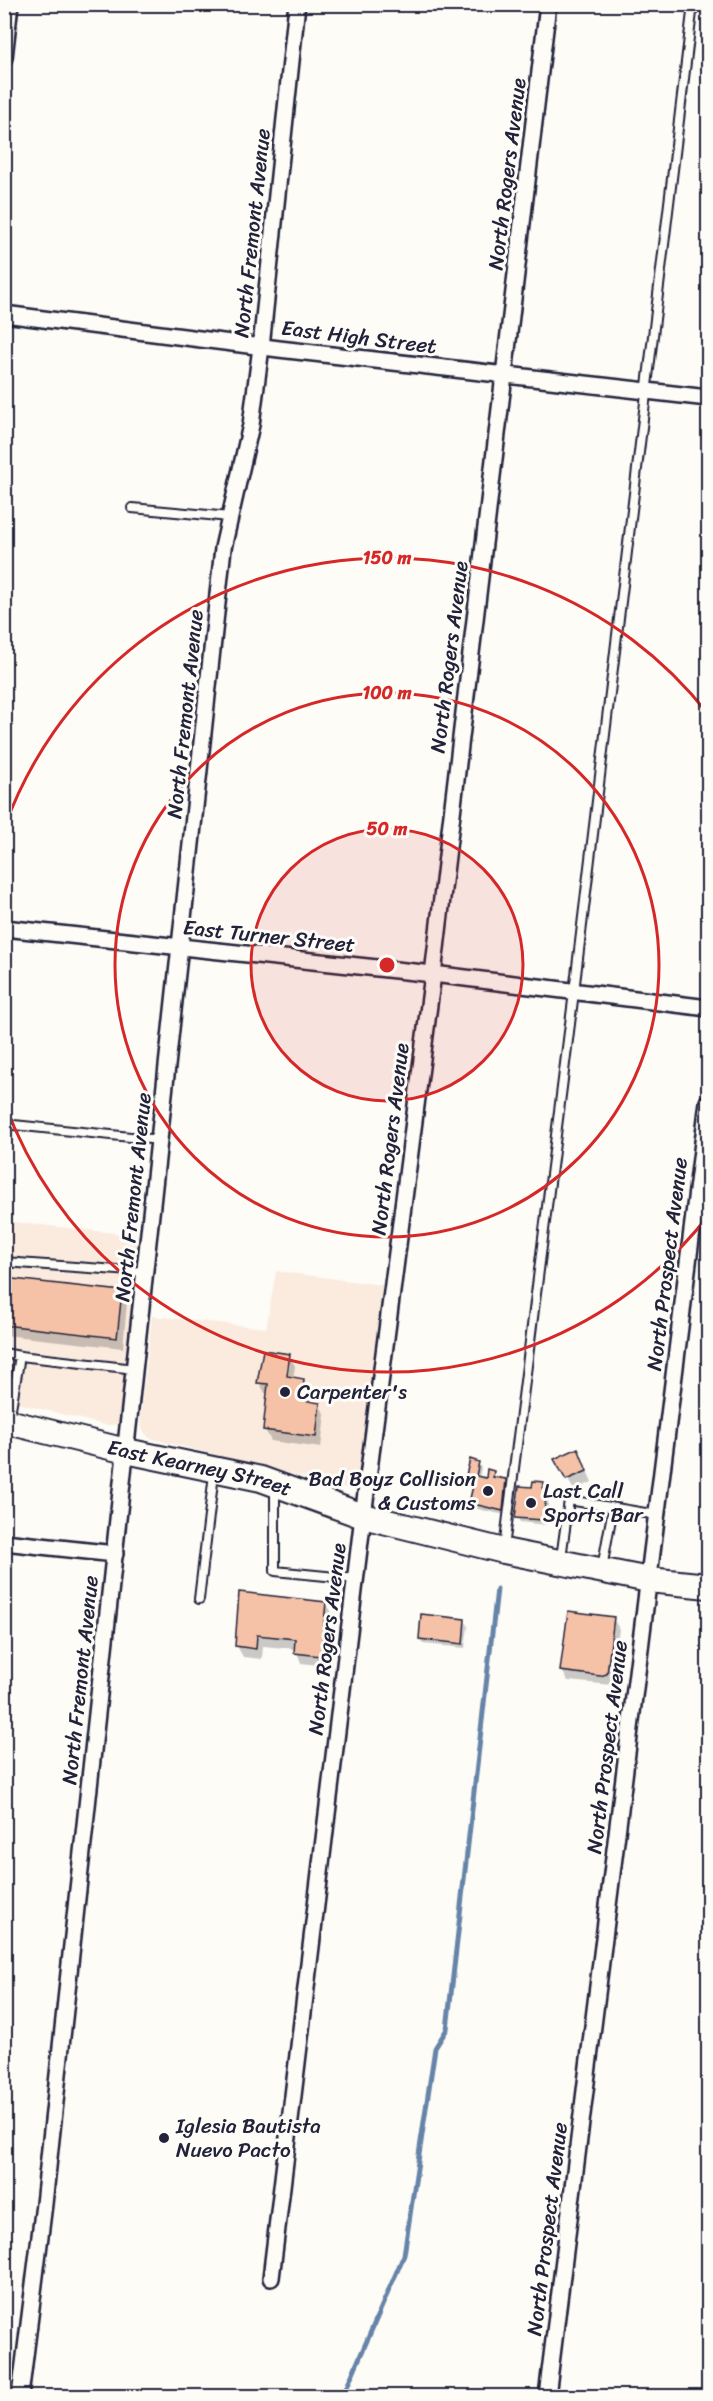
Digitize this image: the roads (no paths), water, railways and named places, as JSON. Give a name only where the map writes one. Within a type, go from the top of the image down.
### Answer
[{"type":"main road","name":"East Kearney Street","points":[[7,1421],[126,1451],[275,1484],[363,1516],[504,1551],[649,1580],[708,1586]]},
{"type":"street","points":[[4,58],[10,4]]},
{"type":"street","name":"North Fremont Avenue","points":[[20,2397],[146,1272],[223,548],[251,425],[297,4]]},
{"type":"street","name":"North Rogers Avenue","points":[[271,2278],[363,1516],[433,974],[548,4]]},
{"type":"street","name":"East High Street","points":[[4,314],[261,347],[708,398]]},
{"type":"street","name":"East Turner Street","points":[[4,928],[433,974],[708,1008]]},
{"type":"street","name":"North Prospect Avenue","points":[[547,2397],[708,1102]]},
{"type":"street","points":[[4,1542],[115,1554]]},
{"type":"lane","points":[[504,1551],[693,4]]},
{"type":"lane","points":[[132,508],[230,517]]},
{"type":"lane","points":[[4,1124],[160,1140]]},
{"type":"lane","points":[[4,1262],[146,1272]]},
{"type":"lane","points":[[4,1353],[135,1369]]},
{"type":"lane","points":[[7,1421],[20,1356]]},
{"type":"lane","points":[[199,1599],[215,1469]]},
{"type":"lane","points":[[275,1484],[275,1571],[356,1579]]},
{"type":"lane","points":[[560,1563],[569,1500],[657,1515]]},
{"type":"lane","points":[[601,1571],[613,1508]]},
{"type":"waterway","points":[[343,2396],[404,2255],[435,2048],[447,2029],[497,1589]]},
{"type":"place","name":"Carpenter's","points":[[285,1392]]},
{"type":"place","name":"Bad Boyz Collision & Customs","points":[[488,1491]]},
{"type":"place","name":"Last Call Sports Bar","points":[[531,1503]]},
{"type":"place","name":"Iglesia Bautista Nuevo Pacto","points":[[164,2138]]}]
